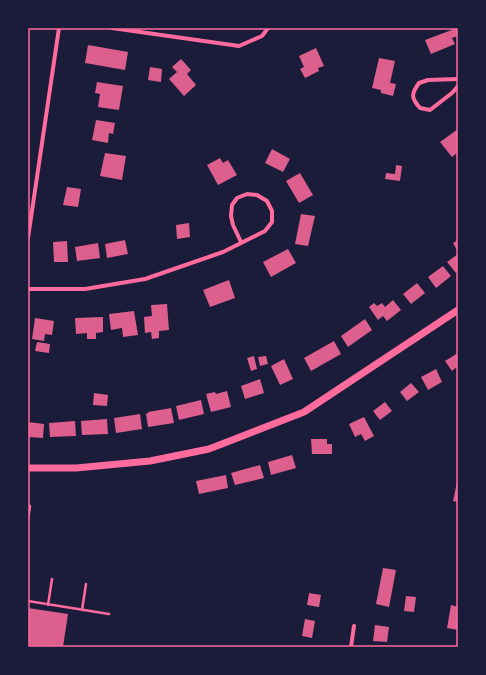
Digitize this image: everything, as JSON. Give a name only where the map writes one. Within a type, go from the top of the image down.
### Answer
[{"type":"street","points":[[28,238],[59,28]]},
{"type":"street","points":[[112,28],[239,46],[262,36],[268,28]]},
{"type":"street","points":[[458,79],[428,80],[419,83],[413,91],[413,100],[420,108],[430,110],[452,93],[458,86]]},
{"type":"street","points":[[28,289],[85,288],[145,279],[223,252],[264,231],[272,222],[272,211],[267,200],[257,195],[247,194],[237,198],[232,205],[231,216],[233,225],[241,242]]},
{"type":"street","points":[[28,468],[76,468],[150,461],[209,449],[304,412],[458,310]]},
{"type":"street","points":[[351,647],[354,626]]},
{"type":"lane","points":[[28,506],[30,506],[28,520]]},
{"type":"lane","points":[[48,604],[52,579]]},
{"type":"lane","points":[[82,610],[86,584]]},
{"type":"lane","points":[[28,601],[109,614]]},
{"type":"building","points":[[457,28],[458,36],[452,38],[455,44],[431,54],[425,40]]},
{"type":"building","points":[[88,45],[128,52],[125,70],[85,63]]},
{"type":"building","points":[[316,48],[324,66],[318,68],[319,71],[305,78],[300,69],[304,67],[299,56]]},
{"type":"building","points":[[379,58],[395,61],[390,83],[396,84],[393,96],[381,93],[381,90],[372,88]]},
{"type":"building","points":[[181,59],[191,70],[187,74],[196,85],[184,96],[169,79],[177,72],[172,67]]},
{"type":"building","points":[[150,67],[162,69],[161,82],[148,80]]},
{"type":"building","points":[[97,82],[123,86],[119,110],[98,107],[100,94],[95,93]]},
{"type":"building","points":[[96,120],[115,123],[113,134],[109,133],[108,143],[92,140]]},
{"type":"building","points":[[458,129],[458,152],[452,157],[440,142]]},
{"type":"building","points":[[272,149],[290,159],[283,172],[265,163]]},
{"type":"building","points":[[105,153],[126,156],[122,180],[100,176]]},
{"type":"building","points":[[220,158],[223,163],[228,160],[237,175],[218,185],[207,165]]},
{"type":"building","points":[[396,165],[402,166],[400,181],[385,179],[386,173],[395,174]]},
{"type":"building","points":[[300,173],[313,195],[299,203],[286,181]]},
{"type":"building","points":[[67,187],[81,189],[78,207],[63,205]]},
{"type":"building","points":[[301,214],[315,216],[308,246],[295,244]]},
{"type":"building","points":[[189,223],[190,237],[177,239],[176,225]]},
{"type":"building","points":[[125,240],[128,254],[107,258],[105,244]]},
{"type":"building","points":[[458,240],[458,252],[453,243]]},
{"type":"building","points":[[67,241],[68,262],[54,262],[53,242]]},
{"type":"building","points":[[98,243],[100,258],[77,261],[75,247]]},
{"type":"building","points":[[288,249],[296,263],[271,277],[263,262]]},
{"type":"building","points":[[458,254],[458,271],[456,273],[447,262]]},
{"type":"building","points":[[443,266],[451,276],[436,288],[428,277]]},
{"type":"building","points":[[229,280],[235,298],[210,307],[203,290]]},
{"type":"building","points":[[417,283],[425,293],[411,304],[403,294]]},
{"type":"building","points":[[393,300],[401,310],[387,321],[383,316],[378,320],[369,307],[374,303],[377,306],[382,303],[385,307]]},
{"type":"building","points":[[167,304],[169,330],[159,331],[159,338],[152,339],[151,332],[145,333],[144,317],[152,316],[151,305]]},
{"type":"building","points":[[134,311],[138,335],[123,337],[122,328],[111,330],[109,314]]},
{"type":"building","points":[[103,317],[103,332],[96,333],[96,339],[87,339],[87,333],[76,334],[75,318]]},
{"type":"building","points":[[35,318],[54,321],[52,335],[45,334],[44,341],[32,339]]},
{"type":"building","points":[[365,319],[372,330],[348,347],[341,336]]},
{"type":"building","points":[[334,341],[341,354],[311,371],[304,358]]},
{"type":"building","points":[[37,342],[50,344],[49,353],[35,351]]},
{"type":"building","points":[[458,353],[458,366],[452,371],[445,361]]},
{"type":"building","points":[[254,356],[257,369],[251,371],[247,358]]},
{"type":"building","points":[[266,356],[268,364],[260,366],[258,357]]},
{"type":"building","points":[[284,359],[293,379],[280,385],[271,366]]},
{"type":"building","points":[[436,369],[442,382],[428,390],[421,377]]},
{"type":"building","points":[[260,379],[264,393],[245,399],[241,386]]},
{"type":"building","points":[[411,383],[419,392],[407,401],[400,392]]},
{"type":"building","points":[[227,391],[231,407],[211,412],[206,394],[215,392],[216,394]]},
{"type":"building","points":[[94,393],[108,395],[107,406],[93,405]]},
{"type":"building","points":[[201,400],[204,414],[179,420],[176,406]]},
{"type":"building","points":[[385,402],[392,411],[380,420],[373,411]]},
{"type":"building","points":[[171,408],[174,423],[148,427],[146,414],[148,412]]},
{"type":"building","points":[[140,414],[142,429],[116,433],[114,418]]},
{"type":"building","points":[[364,417],[374,436],[365,441],[361,434],[355,437],[349,424]]},
{"type":"building","points":[[107,419],[108,434],[82,435],[81,421]]},
{"type":"building","points":[[75,421],[76,436],[50,437],[49,423]]},
{"type":"building","points":[[28,422],[44,424],[43,438],[28,437]]},
{"type":"building","points":[[311,439],[327,439],[327,444],[332,444],[332,454],[312,454]]},
{"type":"building","points":[[292,455],[296,468],[271,475],[268,462]]},
{"type":"building","points":[[260,465],[264,478],[235,485],[231,473]]},
{"type":"building","points":[[226,475],[228,488],[199,494],[196,481]]},
{"type":"building","points":[[458,482],[458,502],[453,501]]},
{"type":"building","points":[[383,568],[396,570],[389,607],[376,604]]},
{"type":"building","points":[[309,593],[321,595],[319,607],[307,605]]},
{"type":"building","points":[[406,596],[416,597],[414,612],[404,611]]},
{"type":"building","points":[[451,605],[458,607],[458,630],[447,628]]},
{"type":"building","points":[[28,608],[68,614],[63,647],[28,647]]},
{"type":"building","points":[[305,619],[315,621],[312,638],[302,636]]},
{"type":"building","points":[[375,625],[389,627],[387,642],[373,641]]}]
